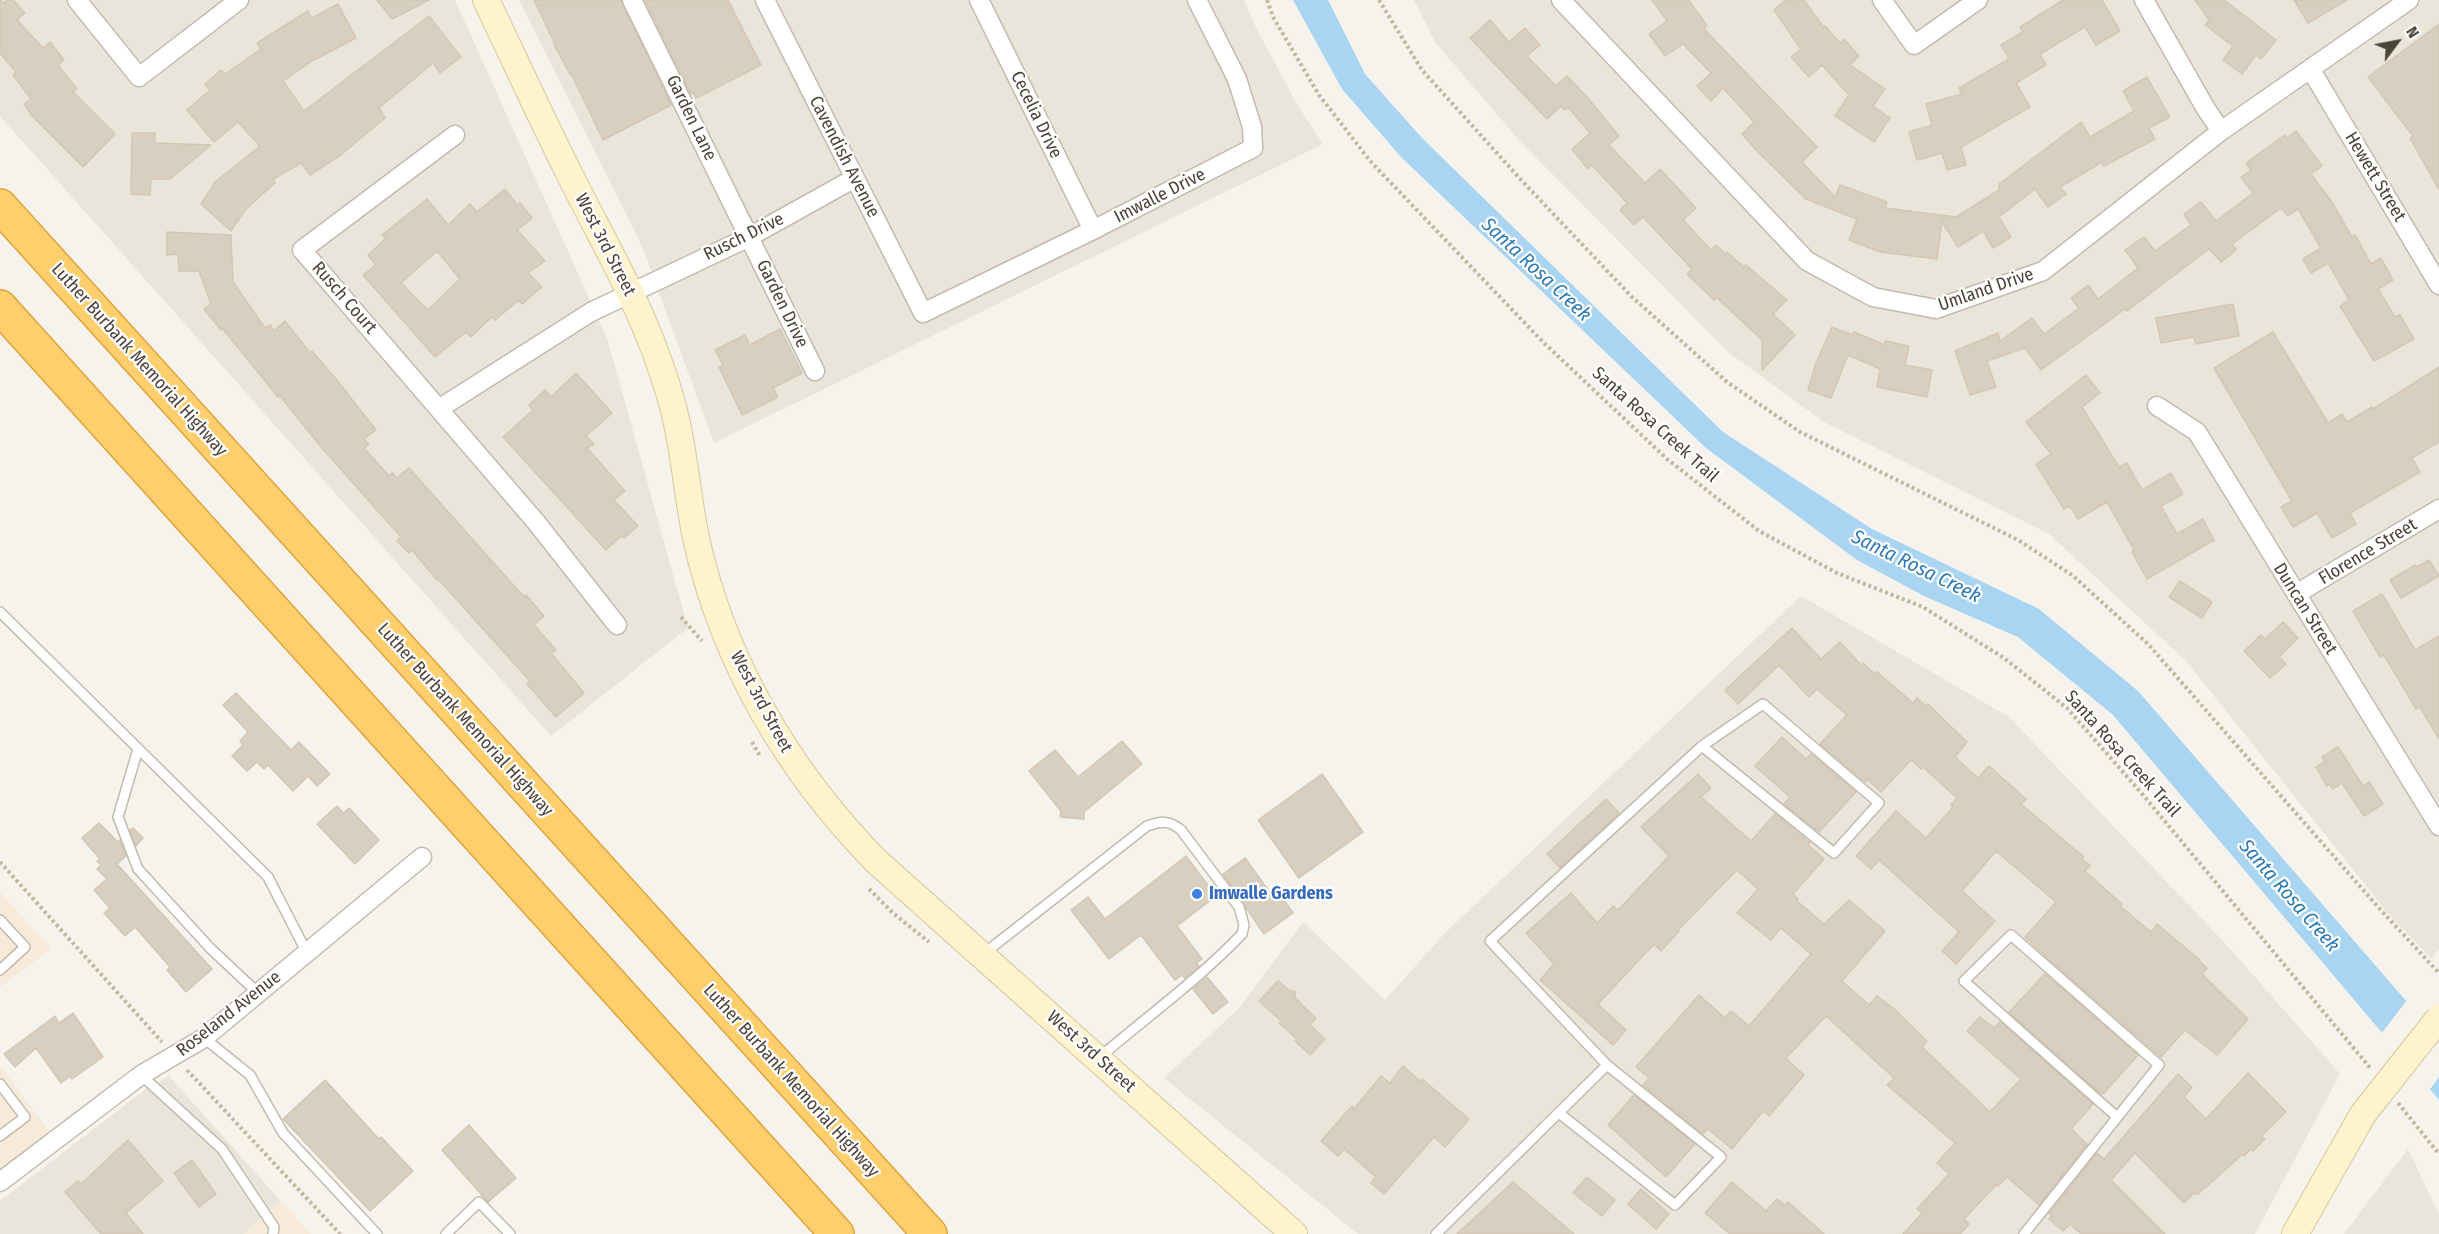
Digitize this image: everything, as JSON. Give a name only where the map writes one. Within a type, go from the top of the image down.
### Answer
[{"type":"highway","name":"Luther Burbank Memorial Highway","points":[[0,206],[930,1234]]},
{"type":"highway","points":[[0,307],[837,1234]]},
{"type":"main road","name":"West 3rd Street","points":[[486,0],[568,173],[629,292],[654,349],[676,418],[696,538],[711,593],[748,685],[790,759],[836,819],[876,861],[1294,1234]]},
{"type":"main road","points":[[2295,1234],[2364,1114],[2439,1018]]},
{"type":"street","points":[[77,0],[139,77],[239,0]]},
{"type":"street","name":"Garden Lane","points":[[632,0],[749,237]]},
{"type":"street","name":"Cavendish Avenue","points":[[765,0],[923,314]]},
{"type":"street","name":"Cecelia Drive","points":[[979,0],[1093,230]]},
{"type":"street","name":"Imwalle Drive","points":[[923,314],[1254,148],[1252,127],[1237,79],[1197,0]]},
{"type":"street","name":"Umland Drive","points":[[1561,0],[1808,261],[1873,297],[1936,309],[2043,271],[2221,131],[2311,70],[2399,3]]},
{"type":"street","points":[[1882,0],[1914,45],[1978,0]]},
{"type":"street","points":[[2144,0],[2221,131]]},
{"type":"street","name":"Hewett Street","points":[[2311,70],[2439,285]]},
{"type":"street","name":"Rusch Court","points":[[455,135],[302,250],[536,522],[616,625]]},
{"type":"street","name":"Rusch Drive","points":[[629,292],[749,237],[855,178]]},
{"type":"street","name":"Garden Drive","points":[[749,237],[815,371]]},
{"type":"street","points":[[440,408],[591,312],[629,292]]},
{"type":"street","name":"Duncan Street","points":[[2157,406],[2197,432],[2439,826]]},
{"type":"street","name":"Florence Street","points":[[2296,594],[2439,509]]},
{"type":"street","name":"Roseland Avenue","points":[[0,1182],[141,1075],[204,1038],[422,858]]},
{"type":"lane","points":[[0,612],[267,877],[307,953]]},
{"type":"lane","points":[[1558,1113],[1675,1205],[1721,1157],[1607,1065],[1490,941],[1702,746],[1763,704],[1879,803],[1834,853],[1702,746]]},
{"type":"lane","points":[[138,748],[118,817],[138,868],[210,948],[258,993]]},
{"type":"lane","points":[[981,955],[1147,826],[1161,821],[1172,822],[1181,830],[1239,907],[1244,925],[1242,934],[1182,990],[1098,1059]]},
{"type":"lane","points":[[0,920],[25,947],[0,970]]},
{"type":"lane","points":[[2024,1234],[2117,1118],[2159,1065],[2011,935],[1964,981],[2117,1118]]},
{"type":"lane","points":[[204,1038],[250,1075],[283,1133],[377,1234]]},
{"type":"lane","points":[[1436,1234],[1607,1065]]},
{"type":"lane","points":[[141,1075],[222,1149],[274,1227],[273,1234]]},
{"type":"lane","points":[[0,1084],[25,1117],[0,1136]]},
{"type":"lane","points":[[446,1234],[479,1202],[510,1234]]},
{"type":"path","name":"Santa Rosa Creek Trail","points":[[1267,0],[1273,17],[1319,95],[1371,162],[1543,342],[1667,459],[1759,531],[1837,573],[1923,607],[2004,658],[2067,708],[2308,990],[2373,1071]]},
{"type":"path","points":[[1379,0],[1422,70],[1523,182],[1632,297],[1727,382],[1800,432],[2019,540],[2072,575],[2148,644],[2378,907],[2439,973]]},
{"type":"path","points":[[2394,1098],[2439,1154]]},
{"type":"shaded area","points":[[0,0],[455,0],[607,338],[688,628],[551,736],[0,116]]},
{"type":"shaded area","points":[[519,0],[1244,0],[1256,28],[1298,106],[1323,144],[714,443],[642,246]]},
{"type":"shaded area","points":[[1414,0],[2439,0],[2439,950],[2431,958],[2392,918],[2185,660],[2049,534],[1824,422],[1729,353],[1518,139],[1435,42]]},
{"type":"shaded area","points":[[1801,596],[2009,717],[2225,943],[2340,1074],[2255,1234],[1358,1234],[1164,1078],[1241,1006],[1303,922],[1385,1000],[1445,933]]},
{"type":"shaded area","points":[[0,892],[51,949],[0,987]]},
{"type":"shaded area","points":[[0,1065],[51,1134],[0,1174]]},
{"type":"shaded area","points":[[169,1076],[280,1200],[244,1234],[0,1234],[0,1201],[146,1089]]},
{"type":"shaded area","points":[[2408,1149],[2439,1215],[2439,1234],[2344,1234]]},
{"type":"shaded area","points":[[280,1200],[311,1234],[244,1234]]},
{"type":"water","name":"Santa Rosa Creek","points":[[1293,0],[1328,0],[1365,74],[1422,138],[1723,432],[1872,529],[2039,609],[2138,691],[2439,1039],[2439,1100],[2113,715],[2018,637],[1924,596],[1857,560],[1706,448],[1401,157],[1342,89]]},
{"type":"pier","points":[[2408,999],[2439,1034],[2439,1077],[2428,1092],[2380,1035]]},
{"type":"building","points":[[0,0],[3,3],[13,0],[25,13],[17,20],[43,48],[50,42],[64,60],[58,65],[77,89],[73,92],[115,134],[83,167],[33,117],[24,104],[31,99],[13,75],[16,72],[0,53]]},
{"type":"building","points":[[377,0],[429,0],[392,19]]},
{"type":"building","points":[[534,0],[621,0],[671,105],[603,140],[571,73],[554,45]]},
{"type":"building","points":[[645,0],[728,0],[761,65],[696,98],[694,93],[691,94]]},
{"type":"building","points":[[1652,0],[1689,0],[1707,26],[1704,29],[1817,147],[1802,162],[1835,197],[1840,185],[1887,202],[1885,208],[1956,217],[1999,190],[1999,184],[2081,122],[2090,137],[2134,111],[2123,91],[2147,77],[2170,117],[2149,128],[2155,139],[2104,166],[2102,162],[2060,187],[2066,194],[2048,207],[2035,189],[1999,217],[2011,237],[1993,248],[1983,231],[1958,247],[1942,222],[1937,259],[1880,252],[1849,240],[1857,219],[1806,199],[1757,151],[1742,134],[1754,122],[1723,88],[1711,101],[1697,86],[1711,73],[1683,44],[1665,56],[1649,34],[1667,21]]},
{"type":"building","points":[[1785,0],[1804,0],[1824,28],[1825,26],[1840,43],[1844,39],[1859,56],[1850,65],[1885,89],[1873,106],[1890,118],[1874,142],[1835,116],[1849,95],[1822,65],[1809,77],[1791,57],[1801,49],[1774,10]]},
{"type":"building","points":[[2063,0],[2102,0],[2120,31],[2096,45],[2085,27],[2040,54],[2046,65],[2016,83],[2030,107],[1961,147],[1966,165],[1947,170],[1942,153],[1917,160],[1909,132],[1932,125],[1926,104],[1962,94],[1959,88],[2009,59],[2001,45],[2023,32],[2020,27]]},
{"type":"building","points":[[2195,0],[2224,0],[2276,40],[2261,59],[2256,55],[2242,74],[2223,60],[2233,46],[2205,25],[2209,20]]},
{"type":"building","points":[[2294,0],[2347,0],[2308,23]]},
{"type":"building","points":[[338,4],[356,38],[312,61],[283,81],[304,111],[429,16],[461,57],[440,73],[433,63],[379,108],[385,118],[342,154],[310,175],[301,163],[273,179],[275,183],[245,210],[231,231],[201,204],[216,181],[260,146],[238,122],[214,142],[187,110],[210,90],[205,84],[221,70],[225,74],[261,49],[257,43],[308,11],[312,18]]},
{"type":"building","points":[[1490,20],[1509,42],[1525,28],[1540,45],[1527,56],[1556,86],[1567,76],[1587,97],[1619,136],[1609,145],[1645,183],[1660,169],[1696,208],[1683,220],[1711,250],[1716,245],[1726,254],[1727,252],[1787,300],[1773,314],[1795,335],[1762,370],[1762,340],[1717,298],[1714,300],[1687,274],[1692,269],[1643,217],[1634,225],[1620,210],[1627,203],[1592,165],[1588,169],[1572,149],[1590,133],[1568,107],[1565,110],[1561,106],[1547,119],[1470,38]]},
{"type":"building","points":[[2439,24],[2439,190],[2410,138],[2413,136],[2368,77]]},
{"type":"building","points":[[2296,131],[2322,166],[2311,174],[2332,202],[2352,237],[2355,235],[2371,264],[2381,258],[2393,280],[2378,289],[2395,317],[2400,315],[2414,339],[2374,361],[2340,306],[2349,300],[2328,263],[2311,273],[2303,259],[2321,248],[2298,209],[2288,216],[2281,208],[2232,244],[2236,250],[2221,262],[2209,249],[2127,311],[2125,309],[2041,370],[2025,348],[1987,361],[1996,387],[1970,395],[1955,351],[1998,333],[2000,341],[2032,318],[2044,334],[2079,308],[2071,298],[2088,285],[2098,299],[2138,268],[2125,250],[2144,237],[2155,251],[2191,225],[2184,214],[2201,202],[2216,221],[2253,193],[2241,177],[2251,170],[2246,163],[2285,135],[2287,138]]},
{"type":"building","points":[[132,133],[155,133],[155,143],[211,145],[170,179],[151,179],[150,195],[131,194]]},
{"type":"building","points":[[505,189],[517,205],[520,203],[532,218],[517,230],[545,261],[528,273],[542,287],[522,304],[519,300],[495,320],[492,317],[471,337],[466,332],[435,357],[363,275],[376,265],[368,255],[386,238],[382,235],[427,199],[448,225],[470,204],[477,212]],"holes":[[[437,251],[460,279],[428,310],[401,283]]]},
{"type":"building","points":[[167,232],[231,235],[233,282],[265,328],[270,325],[274,331],[285,321],[310,353],[312,351],[336,379],[376,430],[364,439],[369,444],[364,448],[389,476],[393,473],[396,478],[409,468],[524,597],[526,595],[544,616],[534,625],[556,650],[551,653],[584,693],[556,717],[527,684],[530,681],[412,550],[409,553],[397,541],[401,537],[204,309],[211,304],[199,271],[179,271],[178,254],[167,255]]},
{"type":"building","points":[[2233,304],[2239,336],[2196,344],[2194,337],[2161,343],[2156,318]]},
{"type":"building","points":[[1832,327],[1852,335],[1854,332],[1885,345],[1885,341],[1909,346],[1905,365],[1932,370],[1927,397],[1877,387],[1880,369],[1848,355],[1831,398],[1808,390],[1816,363]]},
{"type":"building","points":[[780,329],[802,373],[773,388],[778,397],[742,415],[719,367],[723,365],[715,350],[745,335],[750,345]]},
{"type":"building","points":[[2273,332],[2328,423],[2342,414],[2347,422],[2372,407],[2373,409],[2439,367],[2439,442],[2412,458],[2420,472],[2350,513],[2356,524],[2332,538],[2317,513],[2293,527],[2281,507],[2292,501],[2214,368]]},
{"type":"building","points":[[576,373],[612,413],[586,436],[594,444],[587,448],[625,491],[614,500],[638,526],[624,538],[621,536],[606,550],[503,437],[533,410],[529,405],[545,390],[551,397]]},
{"type":"building","points":[[2086,375],[2100,393],[2082,407],[2119,467],[2127,463],[2142,490],[2171,473],[2183,494],[2161,506],[2177,534],[2203,519],[2214,540],[2147,579],[2132,552],[2134,550],[2107,502],[2078,519],[2070,506],[2064,509],[2036,464],[2051,454],[2026,422]]},
{"type":"building","points":[[2429,560],[2439,576],[2401,598],[2390,580],[2415,565],[2417,567]]},
{"type":"building","points":[[2180,581],[2212,602],[2202,618],[2169,597]]},
{"type":"building","points":[[2382,594],[2415,650],[2439,636],[2439,739],[2420,707],[2416,709],[2384,655],[2380,657],[2353,611]]},
{"type":"building","points":[[2283,622],[2298,638],[2279,657],[2286,664],[2270,678],[2244,651],[2261,635],[2265,639]]},
{"type":"building","points":[[1792,628],[1821,659],[1840,642],[1861,665],[1863,663],[1875,674],[1877,672],[1913,703],[1917,698],[1926,706],[1928,704],[1967,742],[1955,757],[1978,778],[1989,766],[2026,799],[2021,804],[2084,857],[2082,859],[2090,865],[2085,871],[2122,904],[2120,906],[2151,932],[2157,924],[2200,960],[2207,968],[2202,974],[2248,1019],[2217,1055],[2185,1030],[2161,1057],[2054,964],[2025,937],[2056,902],[1996,851],[1962,891],[1995,921],[1956,964],[1942,951],[1959,932],[1879,860],[1871,869],[1856,856],[1896,811],[1926,838],[1953,807],[1951,805],[1957,798],[1923,767],[1921,769],[1911,760],[1881,792],[1867,779],[1865,782],[1820,744],[1847,715],[1817,689],[1809,697],[1779,665],[1738,704],[1725,690]]},
{"type":"building","points":[[236,693],[291,750],[299,742],[330,774],[317,786],[308,776],[293,791],[268,765],[264,769],[257,762],[247,771],[232,756],[243,745],[240,741],[248,732],[223,705]]},
{"type":"building","points":[[1782,737],[1806,759],[1811,754],[1856,792],[1819,832],[1784,804],[1790,797],[1755,766]]},
{"type":"building","points":[[1122,741],[1142,764],[1084,812],[1084,819],[1060,817],[1061,811],[1029,771],[1055,750],[1078,777]]},
{"type":"building","points":[[2338,747],[2363,786],[2369,782],[2383,804],[2364,816],[2342,783],[2333,789],[2329,784],[2327,786],[2316,767],[2325,762],[2322,757]]},
{"type":"building","points":[[1322,774],[1363,832],[1299,878],[1258,820]]},
{"type":"building","points":[[1698,774],[1711,788],[1701,797],[1751,841],[1775,814],[1810,843],[1808,845],[1824,859],[1793,894],[1798,899],[1796,900],[1824,924],[1849,900],[1885,931],[1842,981],[1869,1005],[1877,996],[1893,1008],[1927,1041],[1922,1047],[1990,1112],[2021,1079],[1967,1031],[1980,1017],[1994,1028],[2000,1022],[2093,1104],[2071,1129],[2087,1144],[2039,1205],[2007,1177],[1998,1186],[1996,1185],[1964,1219],[1969,1224],[1960,1234],[1903,1234],[1922,1213],[1917,1209],[1949,1174],[1937,1163],[1955,1143],[1887,1085],[1894,1078],[1826,1016],[1786,1058],[1804,1075],[1769,1116],[1763,1111],[1732,1149],[1708,1129],[1703,1134],[1643,1085],[1649,1078],[1636,1067],[1699,995],[1725,1018],[1731,1011],[1749,1026],[1811,954],[1781,928],[1771,940],[1737,913],[1758,889],[1737,870],[1678,930],[1661,951],[1654,944],[1598,1004],[1626,1030],[1613,1045],[1540,980],[1554,964],[1526,933],[1571,893],[1597,923],[1613,906],[1618,910],[1669,856],[1641,827]]},
{"type":"building","points":[[1606,799],[1619,813],[1560,868],[1547,854]]},
{"type":"building","points":[[337,806],[343,813],[349,808],[379,840],[355,864],[317,824]]},
{"type":"building","points":[[99,823],[118,842],[120,840],[126,856],[117,864],[212,969],[186,992],[167,970],[170,967],[135,927],[125,936],[104,913],[110,908],[94,890],[107,879],[97,869],[101,865],[97,861],[100,859],[82,838]]},
{"type":"building","points":[[133,828],[143,838],[136,846],[130,830]]},
{"type":"building","points":[[1186,856],[1216,896],[1177,926],[1202,959],[1196,963],[1199,966],[1185,978],[1182,975],[1175,980],[1141,935],[1109,959],[1071,910],[1088,897],[1105,919]]},
{"type":"building","points":[[1245,858],[1276,901],[1282,897],[1293,913],[1264,934],[1223,874]]},
{"type":"building","points":[[2045,974],[2138,1055],[2104,1093],[2101,1094],[2009,1012]]},
{"type":"building","points":[[1207,977],[1228,1002],[1213,1014],[1193,989]]},
{"type":"building","points":[[1278,981],[1290,991],[1295,991],[1295,997],[1316,1018],[1310,1025],[1325,1039],[1310,1055],[1279,1023],[1281,1021],[1259,1001]]},
{"type":"building","points":[[73,1013],[103,1057],[72,1079],[70,1076],[61,1083],[36,1048],[15,1067],[4,1054],[55,1016],[59,1023]]},
{"type":"building","points":[[1403,1066],[1469,1119],[1445,1147],[1434,1137],[1384,1194],[1371,1183],[1376,1177],[1344,1149],[1338,1156],[1321,1141],[1352,1106],[1354,1109],[1381,1076],[1390,1083]]},
{"type":"building","points":[[2248,1073],[2286,1112],[2261,1136],[2265,1139],[2253,1151],[2251,1149],[2244,1156],[2243,1154],[2198,1194],[2194,1193],[2184,1203],[2135,1153],[2111,1180],[2165,1234],[2081,1234],[2070,1224],[2063,1231],[2049,1219],[2052,1216],[2049,1214],[2097,1153],[2104,1159],[2178,1074],[2192,1087],[2184,1097],[2206,1119]]},
{"type":"building","points":[[325,1080],[379,1139],[381,1137],[413,1171],[370,1211],[283,1119]]},
{"type":"building","points":[[1634,1095],[1695,1144],[1666,1177],[1608,1125]]},
{"type":"building","points":[[469,1125],[516,1178],[488,1202],[442,1150]]},
{"type":"building","points":[[128,1140],[163,1181],[126,1213],[143,1234],[101,1234],[65,1192],[78,1181],[81,1184]]},
{"type":"building","points":[[192,1160],[216,1194],[199,1207],[174,1173]]},
{"type":"building","points":[[1587,1177],[1615,1200],[1602,1216],[1573,1193]]},
{"type":"building","points":[[1513,1182],[1574,1234],[1457,1234]]},
{"type":"building","points":[[1732,1182],[1766,1211],[1777,1199],[1785,1205],[1788,1202],[1824,1234],[1730,1234],[1705,1213]]},
{"type":"building","points":[[1641,1189],[1669,1214],[1656,1229],[1628,1204]]},
{"type":"place","name":"Imwalle Gardens","points":[[1197,894]]}]
